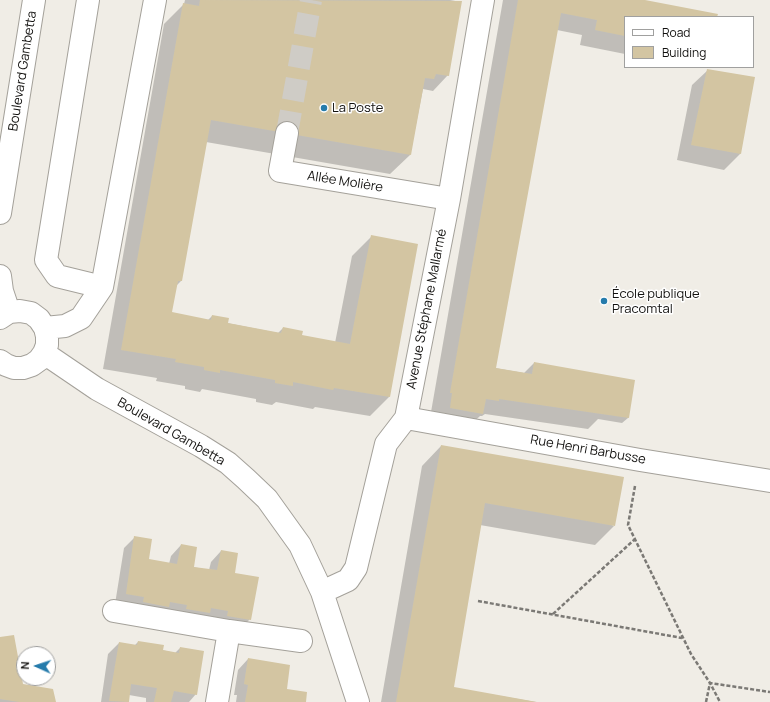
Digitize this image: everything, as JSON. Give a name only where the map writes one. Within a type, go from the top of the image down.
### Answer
[{"type":"street","name":"Boulevard Gambetta","points":[[0,213],[34,0]]},
{"type":"street","points":[[88,0],[46,260],[57,276],[102,287]]},
{"type":"street","points":[[45,328],[64,326],[81,318],[102,287],[155,0]]},
{"type":"street","name":"Avenue Stéphane Mallarmé","points":[[322,592],[348,580],[356,568],[386,444],[406,418],[449,199],[483,0]]},
{"type":"street","name":"Allée Molière","points":[[287,133],[280,171],[449,199]]},
{"type":"street","points":[[0,276],[5,315],[20,311],[31,313],[39,319],[45,328],[47,341],[44,353],[39,360],[32,365],[23,368],[14,368],[0,361]]},
{"type":"street","name":"Boulevard Gambetta","points":[[44,353],[97,389],[201,446],[228,464],[267,499],[300,545],[322,592],[358,702]]},
{"type":"street","name":"Rue Henri Barbusse","points":[[406,418],[640,460],[770,481]]},
{"type":"street","points":[[114,611],[229,631],[301,641]]},
{"type":"street","points":[[217,702],[229,631]]},
{"type":"path","points":[[640,460],[628,525],[682,638],[720,702]]},
{"type":"path","points":[[553,615],[635,539]]},
{"type":"path","points":[[478,601],[682,638]]},
{"type":"path","points":[[710,683],[770,692]]},
{"type":"path","points":[[706,702],[710,683]]},
{"type":"building","points":[[200,0],[462,1],[449,76],[436,74],[434,79],[425,78],[411,155],[211,120],[182,281],[178,281],[172,312],[211,320],[212,315],[229,318],[228,323],[281,333],[283,327],[303,331],[302,335],[350,344],[371,235],[418,244],[390,397],[334,388],[333,390],[293,382],[293,386],[275,383],[275,380],[220,370],[220,373],[204,370],[204,367],[175,362],[176,359],[121,350],[183,3],[199,6]]},
{"type":"building","points":[[518,0],[645,0],[718,14],[717,16],[624,16],[624,36],[595,30],[597,20],[561,13],[496,368],[532,374],[534,362],[635,380],[629,418],[499,399],[499,401],[486,399],[483,414],[450,408],[452,393],[450,393]]},
{"type":"building","points":[[707,69],[755,77],[741,154],[691,145]]},
{"type":"building","points":[[441,445],[624,477],[615,526],[485,503],[454,687],[537,702],[396,702]]},
{"type":"building","points":[[134,536],[152,539],[149,559],[177,564],[181,544],[197,547],[194,567],[217,570],[221,550],[238,553],[235,573],[259,577],[251,620],[227,616],[228,611],[211,608],[210,613],[186,609],[187,605],[170,602],[169,607],[143,602],[144,597],[126,594]]},
{"type":"building","points":[[14,635],[16,646],[16,686],[35,686],[53,689],[56,702],[19,702],[0,699],[0,637]]},
{"type":"building","points":[[138,641],[164,645],[163,650],[179,653],[180,647],[204,651],[197,695],[174,691],[171,702],[154,702],[157,688],[131,684],[129,702],[109,701],[119,642],[137,645]]},
{"type":"building","points":[[248,658],[290,665],[287,689],[307,692],[306,702],[245,702],[248,685],[244,684]]},
{"type":"tunnel","points":[[287,133],[311,0]]},
{"type":"place","name":"La Poste","points":[[324,108]]},
{"type":"place","name":"École publique Pracomtal","points":[[604,301]]}]
